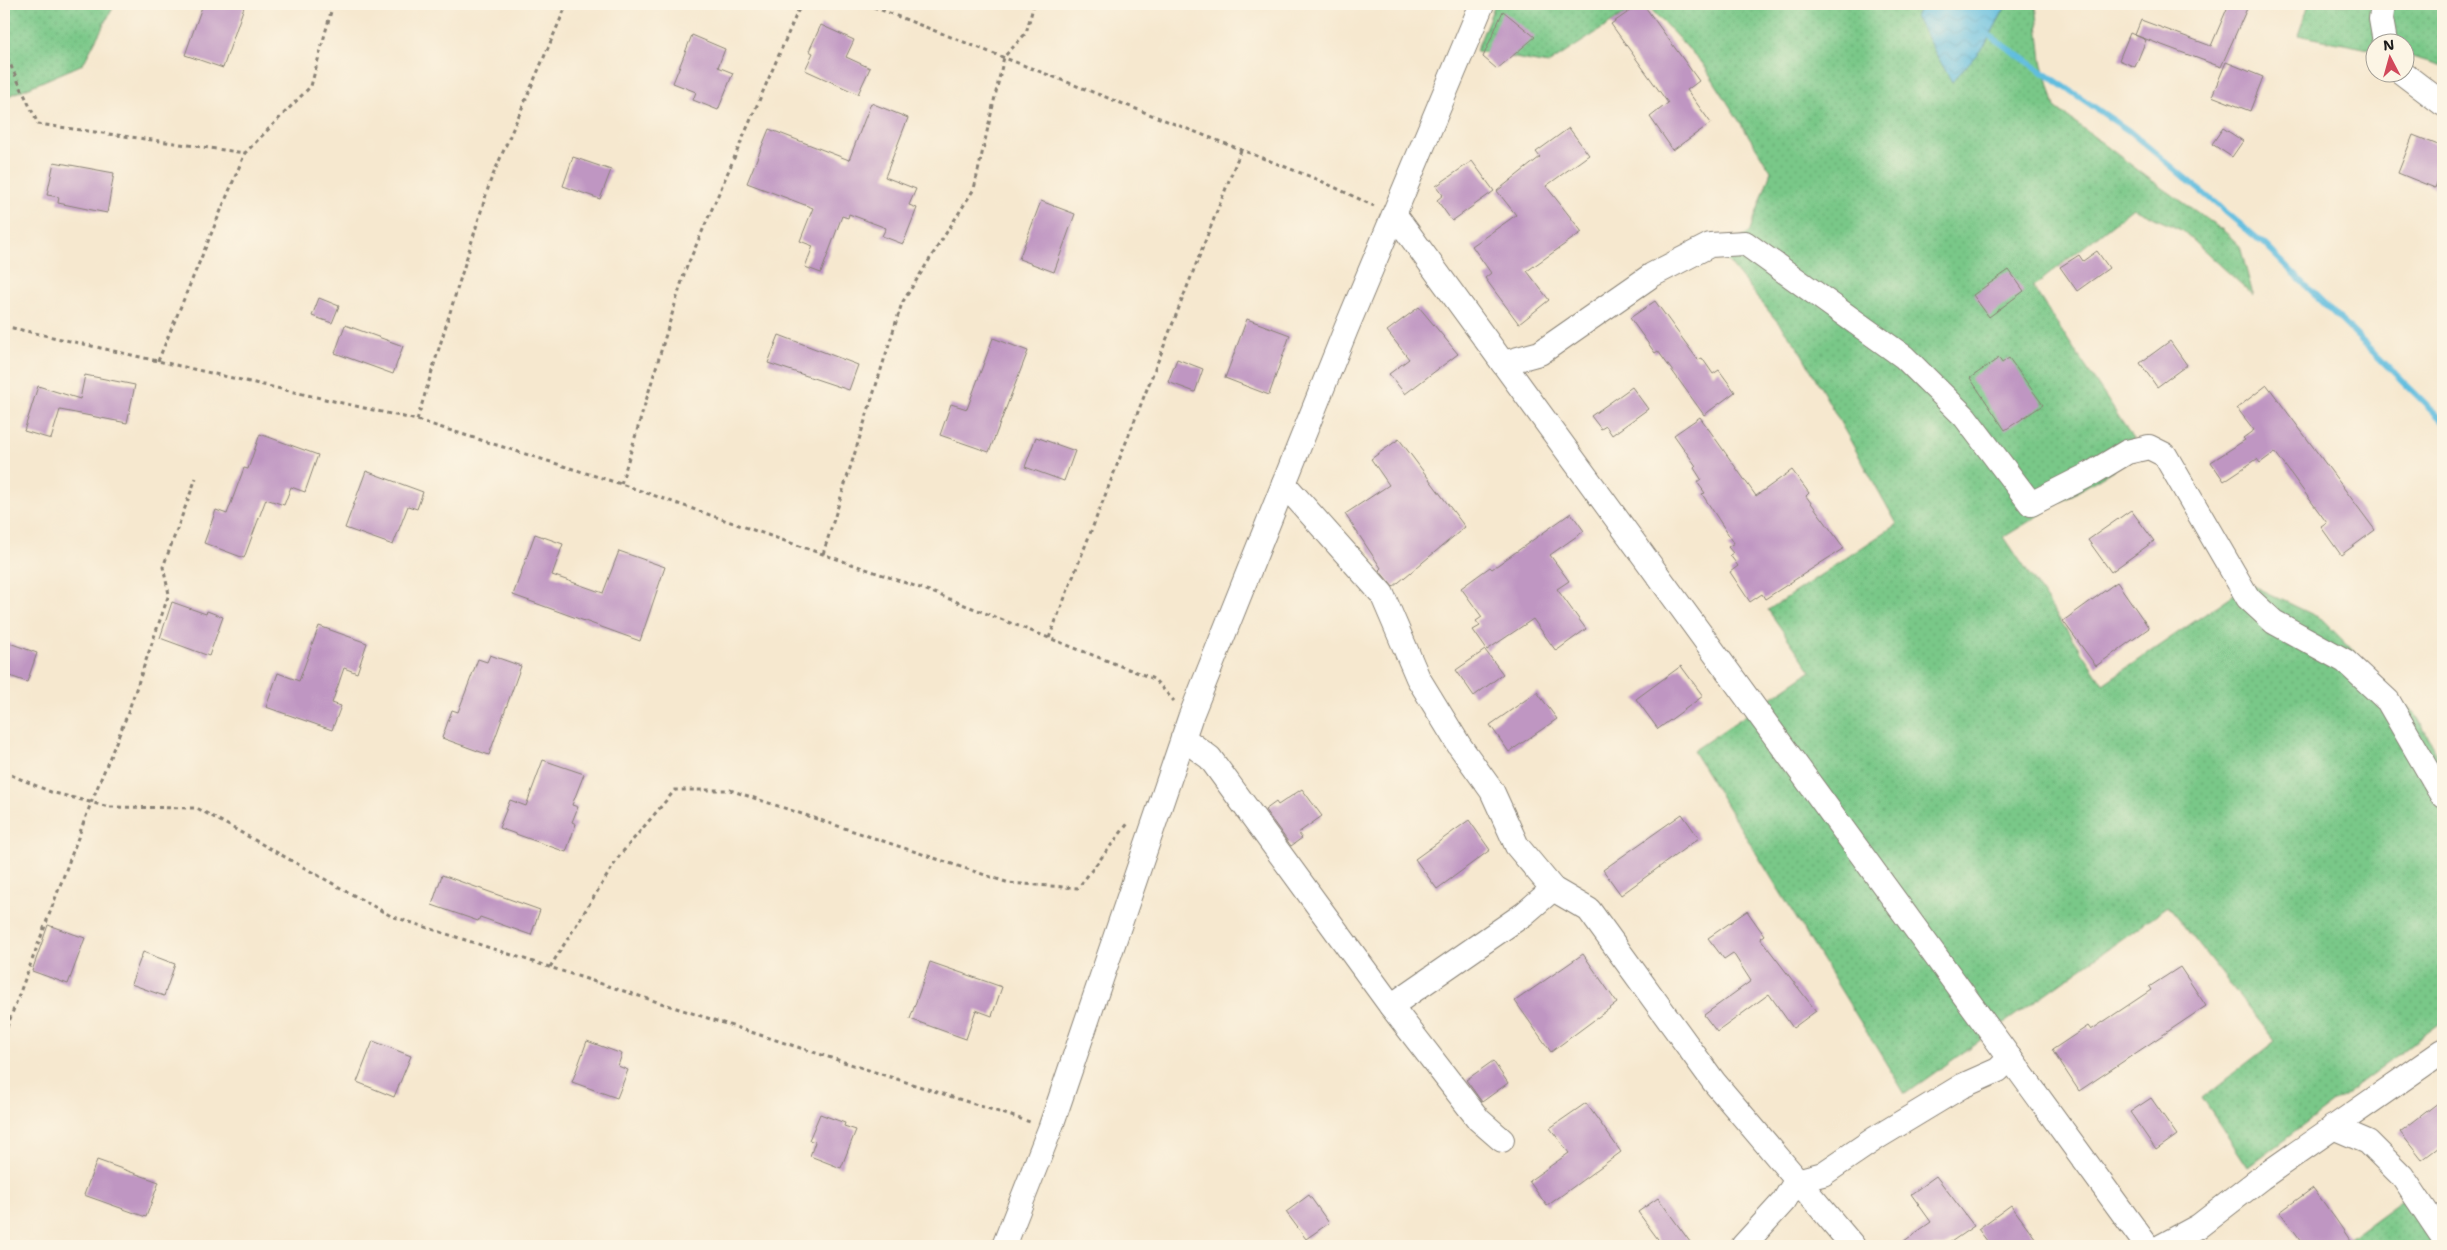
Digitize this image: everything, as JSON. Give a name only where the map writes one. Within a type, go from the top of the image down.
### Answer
[{"type":"street","points":[[1004,1246],[1050,1129],[1186,728],[1346,328],[1482,4]]},
{"type":"street","points":[[2384,4],[2382,19],[2384,32]]},
{"type":"street","points":[[2414,82],[2443,104]]},
{"type":"street","points":[[1395,215],[2147,1246]]},
{"type":"street","points":[[1503,363],[1540,354],[1652,275],[1710,245],[1745,243],[1904,357],[1965,417],[2031,504],[2092,473],[2127,452],[2149,447],[2166,455],[2248,598],[2274,622],[2346,661],[2388,701],[2443,796]]},
{"type":"street","points":[[1284,484],[1382,594],[1418,678],[1459,745],[1492,791],[1517,846],[1553,889],[1589,910],[1714,1082],[1853,1246]]},
{"type":"street","points":[[1186,728],[1210,758],[1391,1006],[1479,1120],[1502,1140]]},
{"type":"street","points":[[1391,1006],[1524,914],[1553,889]]},
{"type":"street","points":[[2162,1246],[2199,1226],[2332,1127],[2443,1051]]},
{"type":"street","points":[[1743,1246],[1784,1201],[1796,1181],[1823,1174],[1876,1138],[1954,1091],[1998,1070],[2010,1058]]},
{"type":"street","points":[[2332,1127],[2368,1142],[2389,1162],[2402,1176],[2443,1237]]},
{"type":"path","points":[[158,361],[245,153],[311,86],[333,4]]},
{"type":"path","points":[[417,420],[490,182],[567,4]]},
{"type":"path","points":[[621,484],[686,271],[801,4]]},
{"type":"path","points":[[866,4],[1319,180],[1395,215]]},
{"type":"path","points":[[824,554],[902,303],[974,189],[1004,57],[1026,33],[1034,4]]},
{"type":"path","points":[[4,51],[38,124],[245,153]]},
{"type":"path","points":[[1049,638],[1241,150]]},
{"type":"path","points":[[4,326],[417,420],[621,484],[930,591],[1154,679],[1186,728]]},
{"type":"path","points":[[4,1036],[91,802],[126,718],[169,594],[163,567],[196,478]]},
{"type":"path","points":[[4,772],[51,792],[108,807],[197,808],[391,916],[1050,1129]]},
{"type":"path","points":[[550,967],[620,855],[675,790],[730,790],[1009,883],[1078,888],[1135,814]]},
{"type":"green space","points":[[4,4],[115,4],[83,64],[4,98]]},
{"type":"green space","points":[[1495,4],[1640,4],[1548,64],[1476,51]]},
{"type":"green space","points":[[1646,4],[1921,4],[1915,17],[1985,45],[2007,4],[2036,4],[2042,61],[2055,107],[2147,177],[2224,231],[2240,246],[2253,295],[2183,231],[2133,208],[2033,287],[2142,452],[2004,537],[2103,684],[2249,584],[2322,619],[2417,716],[2443,765],[2443,1021],[2248,1167],[2202,1098],[2275,1041],[2168,906],[1905,1094],[1693,751],[1811,671],[1768,610],[1897,524],[1798,347],[1722,254],[1750,231],[1771,171],[1703,64]]},
{"type":"green space","points":[[2309,4],[2443,4],[2443,66],[2414,58],[2414,32],[2364,32],[2364,48],[2298,35]]},
{"type":"green space","points":[[2402,1200],[2437,1246],[2339,1246]]},
{"type":"water","points":[[1921,4],[2007,4],[1985,45],[1952,82],[1915,17]]},
{"type":"building","points":[[203,4],[245,4],[223,68],[185,55]]},
{"type":"building","points":[[1640,4],[1643,4],[1699,81],[1687,90],[1711,123],[1673,150],[1650,117],[1668,103],[1611,24]]},
{"type":"building","points":[[2229,4],[2249,4],[2221,67],[2135,35],[2141,20],[2211,46]]},
{"type":"building","points":[[1503,11],[1535,37],[1497,69],[1483,57]]},
{"type":"building","points":[[821,25],[854,40],[846,57],[870,68],[858,94],[805,70],[813,53],[809,51]]},
{"type":"building","points":[[2130,33],[2146,40],[2135,67],[2119,60]]},
{"type":"building","points":[[692,35],[725,49],[718,67],[733,73],[718,110],[693,100],[696,92],[673,83]]},
{"type":"building","points":[[2226,62],[2263,77],[2250,111],[2212,96]]},
{"type":"building","points":[[871,103],[908,118],[885,177],[916,189],[909,205],[917,208],[903,244],[882,236],[886,228],[849,214],[848,218],[842,216],[821,273],[805,267],[813,246],[800,241],[813,208],[747,183],[769,129],[849,160]]},
{"type":"building","points":[[1569,128],[1589,155],[1546,186],[1582,232],[1527,271],[1549,300],[1519,324],[1485,278],[1491,273],[1472,246],[1516,215],[1497,191],[1540,157],[1536,152]]},
{"type":"building","points":[[2223,128],[2243,141],[2232,157],[2212,144]]},
{"type":"building","points":[[2413,135],[2443,147],[2443,167],[2435,188],[2398,173]]},
{"type":"building","points":[[573,157],[611,170],[600,199],[563,186]]},
{"type":"building","points":[[1472,161],[1494,191],[1452,221],[1437,200],[1443,195],[1436,186]]},
{"type":"building","points":[[54,162],[114,173],[107,213],[58,203],[59,197],[47,195]]},
{"type":"building","points":[[1041,201],[1075,214],[1054,272],[1019,259]]},
{"type":"building","points":[[2097,251],[2109,268],[2077,291],[2060,267],[2079,255],[2083,261]]},
{"type":"building","points":[[2009,270],[2024,291],[1989,317],[1973,295]]},
{"type":"building","points":[[319,298],[339,306],[332,323],[312,316]]},
{"type":"building","points":[[1655,301],[1698,360],[1702,358],[1713,374],[1719,370],[1735,392],[1704,415],[1658,351],[1655,353],[1630,318]]},
{"type":"building","points":[[1419,307],[1458,354],[1405,394],[1389,374],[1409,359],[1387,331]]},
{"type":"building","points":[[1247,319],[1290,335],[1269,395],[1225,378]]},
{"type":"building","points":[[345,325],[403,346],[393,374],[335,353]]},
{"type":"building","points":[[779,335],[858,365],[849,390],[768,363]]},
{"type":"building","points":[[993,338],[1028,351],[989,452],[940,435],[951,404],[967,409]]},
{"type":"building","points":[[2170,341],[2187,365],[2157,387],[2140,363]]},
{"type":"building","points":[[1999,358],[2002,363],[2009,358],[2043,405],[2005,430],[1970,378]]},
{"type":"building","points":[[1177,359],[1203,369],[1195,392],[1168,382]]},
{"type":"building","points":[[85,375],[135,385],[127,423],[60,410],[51,439],[24,431],[38,386],[80,399]]},
{"type":"building","points":[[2267,385],[2375,530],[2341,555],[2321,527],[2327,523],[2275,452],[2260,463],[2257,459],[2224,481],[2211,462],[2245,440],[2243,438],[2254,430],[2237,408]]},
{"type":"building","points":[[1632,387],[1648,409],[1612,435],[1606,426],[1601,429],[1591,416]]},
{"type":"building","points":[[1700,417],[1756,496],[1792,470],[1809,493],[1806,496],[1844,548],[1765,599],[1762,594],[1750,602],[1730,572],[1738,566],[1730,555],[1733,553],[1728,547],[1734,543],[1702,494],[1705,493],[1697,482],[1701,479],[1694,468],[1696,466],[1674,435]]},
{"type":"building","points":[[260,434],[318,455],[305,492],[291,487],[284,505],[266,499],[244,558],[204,543],[216,510],[227,514],[244,468],[248,469]]},
{"type":"building","points":[[1036,437],[1075,451],[1064,481],[1025,467]]},
{"type":"building","points":[[1399,439],[1465,527],[1393,587],[1379,570],[1381,568],[1345,514],[1389,485],[1371,459]]},
{"type":"building","points":[[366,471],[423,492],[417,509],[408,506],[393,545],[345,528]]},
{"type":"building","points":[[2131,510],[2154,541],[2111,572],[2088,540]]},
{"type":"building","points":[[1571,513],[1584,531],[1550,555],[1569,581],[1557,589],[1586,629],[1556,651],[1533,619],[1487,650],[1473,630],[1480,626],[1476,621],[1482,617],[1461,588],[1490,567],[1492,569]]},
{"type":"building","points":[[535,534],[563,544],[552,575],[603,593],[619,551],[665,567],[640,641],[513,595]]},
{"type":"building","points":[[2117,582],[2149,628],[2096,666],[2063,621]]},
{"type":"building","points":[[172,602],[206,614],[207,611],[223,617],[209,656],[160,638]]},
{"type":"building","points":[[319,626],[367,643],[357,673],[344,668],[332,703],[341,706],[332,730],[266,707],[278,673],[299,681]]},
{"type":"building","points":[[4,641],[37,653],[27,682],[4,674]]},
{"type":"building","points":[[1485,650],[1503,674],[1474,696],[1456,670]]},
{"type":"building","points":[[490,655],[521,666],[489,755],[442,738],[452,710],[458,712],[478,659],[487,662]]},
{"type":"building","points":[[1681,666],[1703,696],[1658,729],[1636,699]]},
{"type":"building","points":[[1537,692],[1557,719],[1509,752],[1490,725]]},
{"type":"building","points":[[543,760],[584,774],[572,805],[578,807],[572,822],[576,824],[566,852],[499,828],[510,800],[526,806]]},
{"type":"building","points":[[1302,789],[1322,816],[1298,833],[1302,838],[1291,846],[1265,810],[1276,802],[1278,805]]},
{"type":"building","points":[[1682,814],[1699,838],[1621,895],[1603,870]]},
{"type":"building","points":[[1469,820],[1490,850],[1437,889],[1415,859]]},
{"type":"building","points":[[442,875],[540,910],[531,935],[480,917],[478,921],[432,905]]},
{"type":"building","points":[[1747,911],[1764,935],[1760,938],[1816,1011],[1793,1028],[1769,994],[1717,1032],[1704,1015],[1751,981],[1733,953],[1724,959],[1708,938]]},
{"type":"building","points":[[48,925],[85,938],[68,984],[32,971]]},
{"type":"building","points":[[143,952],[175,964],[164,996],[131,984]]},
{"type":"building","points":[[1583,954],[1617,1003],[1551,1052],[1515,1001]]},
{"type":"building","points":[[930,962],[1002,987],[992,1016],[976,1010],[966,1039],[910,1019]]},
{"type":"building","points":[[2180,967],[2206,1006],[2079,1091],[2052,1050],[2088,1026],[2091,1030],[2151,990],[2149,987]]},
{"type":"building","points":[[373,1041],[411,1056],[394,1097],[357,1082]]},
{"type":"building","points":[[587,1041],[622,1054],[618,1066],[628,1070],[617,1098],[572,1082]]},
{"type":"building","points":[[1493,1061],[1508,1083],[1482,1102],[1466,1080]]},
{"type":"building","points":[[2151,1098],[2177,1135],[2156,1150],[2130,1112]]},
{"type":"building","points":[[2443,1099],[2443,1144],[2422,1160],[2400,1132]]},
{"type":"building","points":[[1586,1103],[1621,1152],[1547,1206],[1529,1181],[1569,1153],[1550,1128]]},
{"type":"building","points":[[820,1114],[845,1123],[844,1126],[856,1130],[841,1168],[810,1156],[815,1142],[809,1140]]},
{"type":"building","points":[[97,1160],[159,1182],[146,1217],[84,1195]]},
{"type":"building","points":[[1936,1176],[1974,1226],[1945,1246],[1897,1246],[1931,1222],[1911,1194]]},
{"type":"building","points":[[2313,1188],[2354,1246],[2305,1246],[2280,1212]]},
{"type":"building","points":[[1309,1195],[1329,1223],[1306,1239],[1286,1212]]},
{"type":"building","points":[[1658,1198],[1693,1246],[1663,1246],[1638,1212]]},
{"type":"building","points":[[2011,1205],[2041,1246],[1991,1246],[1978,1229]]},
{"type":"waterway","points":[[1983,31],[2129,131],[2264,244],[2443,421]]}]
